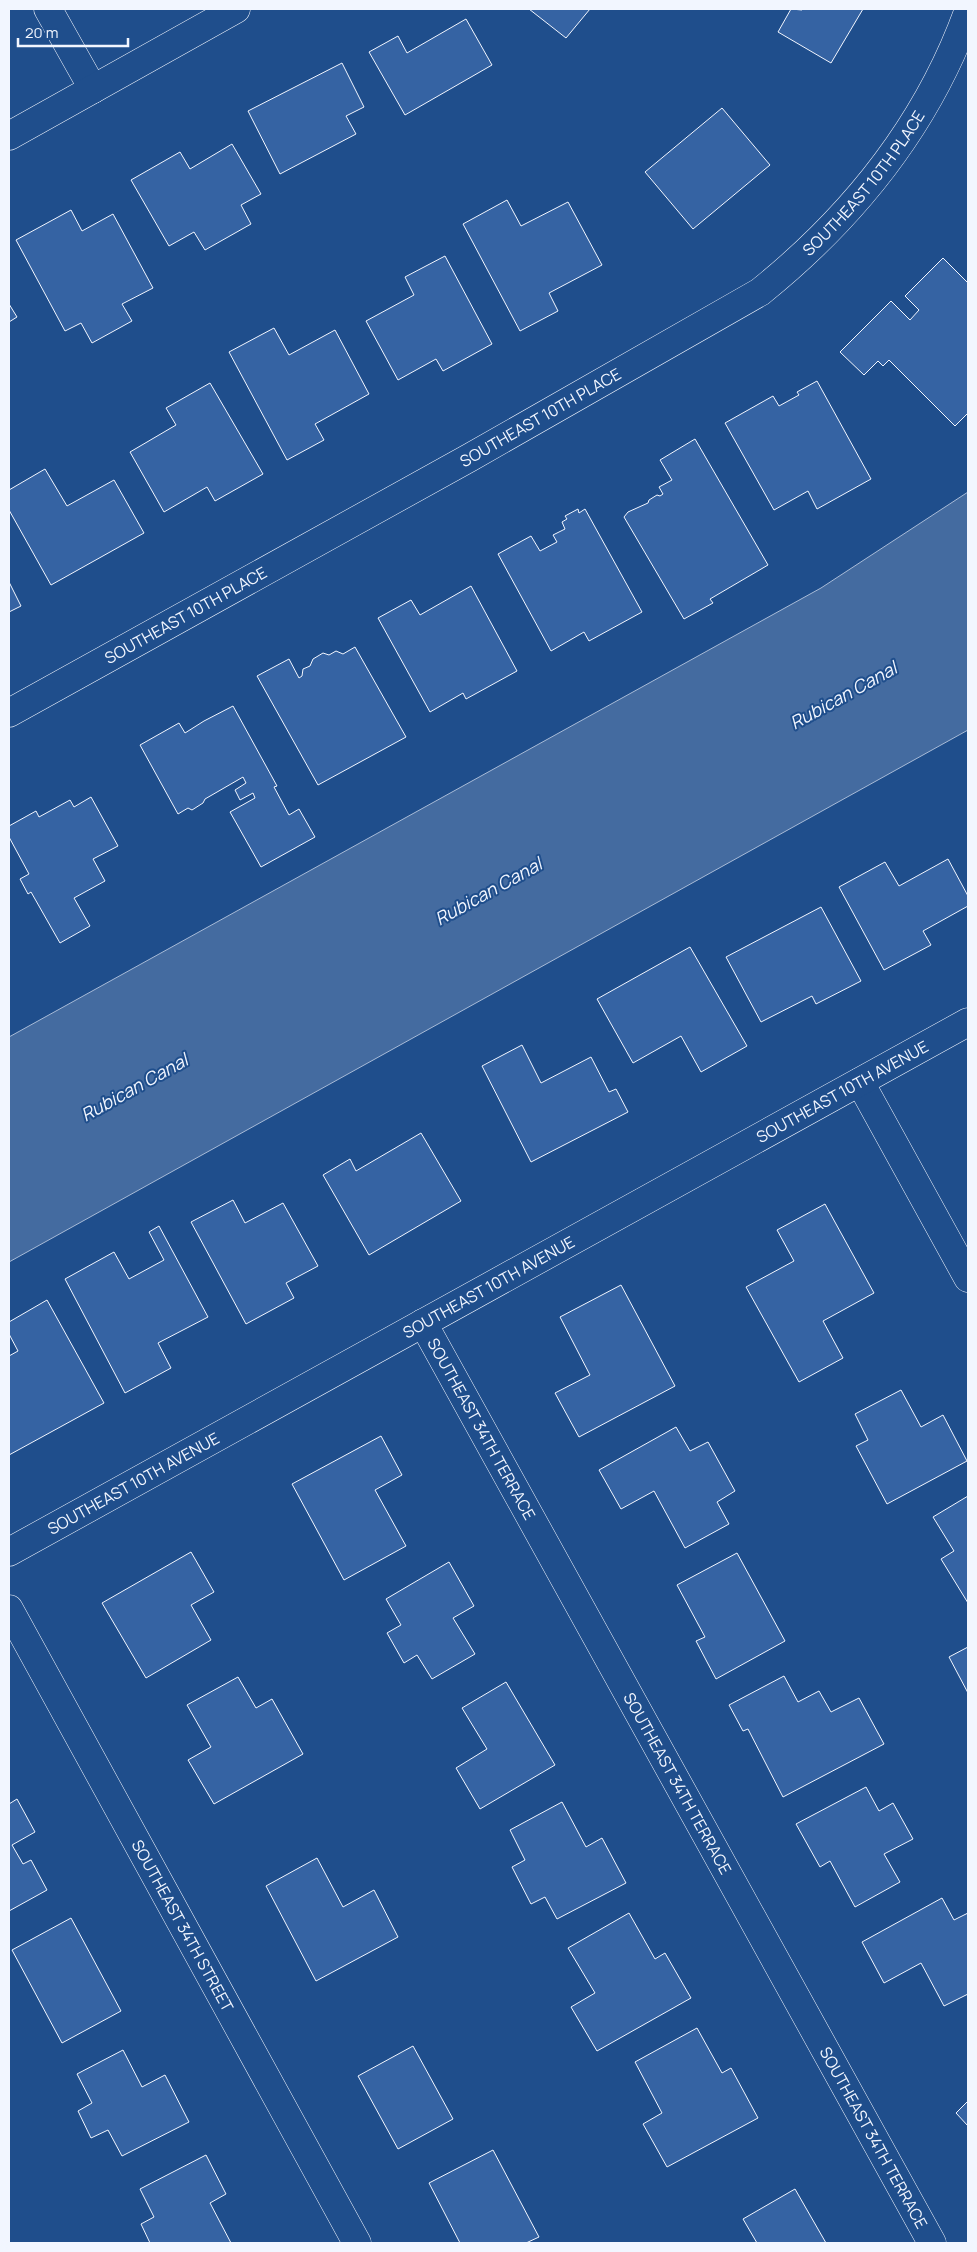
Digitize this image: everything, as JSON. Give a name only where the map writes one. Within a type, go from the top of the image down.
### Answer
[{"type":"street","points":[[48,9],[93,89]]},
{"type":"street","points":[[9,136],[236,9]]},
{"type":"street","name":"SOUTHEAST 10TH PLACE","points":[[9,713],[469,458],[760,292],[797,262],[835,225],[871,185],[902,142],[930,96],[955,49],[968,12]]},
{"type":"street","name":"SOUTHEAST 10TH AVENUE","points":[[9,1552],[968,1022]]},
{"type":"street","points":[[860,1082],[968,1278]]},
{"type":"street","name":"SOUTHEAST 34TH TERRACE","points":[[423,1323],[932,2243]]},
{"type":"street","name":"SOUTHEAST 34TH STREET","points":[[9,1609],[357,2243]]},
{"type":"water","name":"Rubican Canal","points":[[968,492],[968,730],[9,1262],[9,1037],[821,588]]},
{"type":"building","points":[[529,9],[590,9],[566,38]]},
{"type":"building","points":[[791,9],[863,9],[831,63],[778,32]]},
{"type":"building","points":[[466,19],[492,65],[405,115],[369,52],[398,36],[407,53]]},
{"type":"building","points":[[342,63],[364,107],[346,116],[356,134],[280,174],[248,111]]},
{"type":"building","points":[[722,108],[770,165],[693,229],[645,172]]},
{"type":"building","points":[[232,144],[261,194],[241,205],[251,224],[205,250],[194,232],[169,246],[131,180],[180,152],[190,169]]},
{"type":"building","points":[[507,200],[521,226],[568,202],[602,265],[549,293],[558,311],[520,331],[463,224]]},
{"type":"building","points":[[71,210],[82,231],[113,214],[153,288],[122,304],[132,321],[92,343],[81,323],[65,331],[16,240]]},
{"type":"building","points":[[445,256],[492,344],[443,371],[436,359],[398,380],[366,321],[414,295],[405,277]]},
{"type":"building","points":[[943,258],[968,283],[968,413],[955,426],[889,360],[883,366],[878,361],[864,375],[840,352],[891,301],[910,320],[919,310],[905,296]]},
{"type":"building","points":[[9,304],[17,317],[9,322]]},
{"type":"building","points":[[274,328],[289,355],[335,330],[369,394],[315,424],[324,440],[287,460],[229,352]]},
{"type":"building","points":[[817,381],[871,479],[817,509],[808,491],[774,510],[725,423],[773,396],[779,406],[799,395],[797,392]]},
{"type":"building","points":[[210,383],[263,474],[215,501],[207,487],[164,512],[130,452],[176,425],[166,408]]},
{"type":"building","points":[[695,439],[768,565],[710,599],[713,603],[684,619],[624,517],[628,512],[648,503],[649,500],[657,495],[663,494],[659,487],[672,480],[660,460]]},
{"type":"building","points":[[45,469],[67,506],[114,480],[144,533],[51,585],[9,510],[9,490]]},
{"type":"building","points":[[578,509],[579,513],[585,509],[642,612],[589,641],[584,632],[551,651],[498,554],[531,536],[540,551],[557,542],[553,535],[565,529],[562,522],[567,519],[565,516]]},
{"type":"building","points":[[9,582],[21,606],[9,612]]},
{"type":"building","points":[[471,586],[517,671],[466,699],[463,693],[430,712],[378,618],[411,600],[420,615]]},
{"type":"building","points":[[355,647],[406,737],[318,785],[257,676],[289,659],[299,678],[302,676],[303,669],[310,666],[313,659],[323,653],[329,655],[336,651],[343,654]]},
{"type":"building","points":[[233,706],[277,786],[274,787],[289,815],[299,809],[315,837],[261,867],[230,812],[255,798],[253,793],[240,800],[235,790],[246,783],[243,777],[205,799],[203,803],[192,810],[188,808],[178,814],[140,745],[179,723],[185,733]]},
{"type":"building","points":[[91,797],[118,846],[93,859],[105,881],[74,898],[90,926],[60,943],[31,892],[28,894],[20,879],[29,874],[9,837],[9,826],[36,811],[39,817],[70,800],[74,807]]},
{"type":"building","points":[[948,859],[968,896],[968,906],[923,931],[931,945],[884,970],[839,887],[885,862],[899,886]]},
{"type":"building","points":[[821,907],[861,981],[816,1004],[812,996],[761,1022],[726,957]]},
{"type":"building","points":[[690,947],[747,1046],[701,1072],[681,1036],[633,1063],[597,999]]},
{"type":"building","points":[[522,1045],[541,1083],[591,1057],[609,1092],[616,1089],[628,1112],[531,1162],[482,1066]]},
{"type":"building","points":[[421,1133],[461,1201],[369,1255],[323,1175],[350,1159],[356,1171]]},
{"type":"building","points":[[233,1200],[245,1223],[283,1203],[318,1266],[286,1283],[294,1298],[246,1324],[191,1222]]},
{"type":"building","points":[[825,1204],[874,1293],[823,1321],[843,1358],[799,1382],[746,1287],[794,1261],[777,1230]]},
{"type":"building","points":[[159,1226],[208,1317],[158,1343],[171,1368],[125,1393],[65,1279],[114,1252],[129,1279],[164,1260],[149,1232]]},
{"type":"building","points":[[621,1285],[675,1386],[579,1437],[555,1393],[590,1375],[560,1317]]},
{"type":"building","points":[[47,1300],[104,1403],[9,1455],[9,1356],[18,1351],[9,1334],[9,1322]]},
{"type":"building","points":[[901,1390],[921,1427],[943,1415],[967,1461],[887,1504],[856,1446],[868,1440],[855,1414]]},
{"type":"building","points":[[676,1427],[690,1451],[708,1442],[735,1491],[717,1502],[729,1524],[685,1548],[654,1491],[621,1509],[599,1470]]},
{"type":"building","points":[[381,1436],[402,1475],[375,1490],[406,1546],[344,1580],[292,1484]]},
{"type":"building","points":[[968,1496],[968,1603],[941,1559],[954,1551],[933,1517]]},
{"type":"building","points":[[191,1552],[214,1592],[191,1605],[211,1640],[146,1678],[102,1603]]},
{"type":"building","points":[[737,1553],[785,1641],[716,1679],[696,1641],[705,1637],[677,1585]]},
{"type":"building","points":[[449,1562],[474,1606],[453,1618],[475,1654],[432,1679],[417,1655],[404,1663],[387,1633],[401,1625],[386,1599]]},
{"type":"building","points":[[968,1647],[968,1693],[949,1657]]},
{"type":"building","points":[[784,1676],[798,1702],[819,1691],[831,1712],[859,1698],[884,1744],[783,1797],[748,1729],[743,1731],[729,1705]]},
{"type":"building","points":[[238,1677],[256,1708],[272,1699],[303,1754],[214,1804],[188,1760],[211,1747],[187,1705]]},
{"type":"building","points":[[506,1682],[555,1765],[480,1809],[456,1768],[487,1749],[462,1708]]},
{"type":"building","points":[[866,1787],[879,1811],[893,1803],[913,1839],[884,1854],[900,1882],[855,1907],[830,1861],[820,1867],[796,1824]]},
{"type":"building","points":[[17,1799],[35,1832],[12,1845],[23,1864],[31,1860],[47,1890],[9,1911],[9,1804]]},
{"type":"building","points":[[562,1802],[586,1847],[602,1838],[626,1883],[557,1919],[545,1897],[531,1904],[512,1867],[525,1860],[510,1830]]},
{"type":"building","points":[[317,1858],[343,1907],[374,1890],[398,1937],[316,1981],[266,1886]]},
{"type":"building","points":[[942,1898],[954,1920],[968,1913],[968,1994],[944,2006],[921,1963],[884,1983],[862,1942]]},
{"type":"building","points":[[629,1913],[655,1959],[665,1953],[691,1998],[597,2051],[571,2007],[595,1993],[568,1948]]},
{"type":"building","points":[[71,1918],[121,2011],[62,2043],[12,1950]]},
{"type":"building","points":[[697,2028],[722,2073],[731,2068],[758,2118],[667,2167],[643,2124],[662,2113],[635,2062]]},
{"type":"building","points":[[413,2046],[453,2119],[398,2149],[358,2076]]},
{"type":"building","points":[[123,2050],[142,2087],[165,2075],[189,2122],[122,2156],[108,2130],[91,2138],[78,2111],[92,2103],[77,2074]]},
{"type":"building","points":[[968,2101],[968,2126],[956,2113]]},
{"type":"building","points":[[493,2150],[539,2237],[526,2243],[460,2243],[429,2183]]},
{"type":"building","points":[[206,2155],[226,2194],[210,2203],[231,2243],[150,2243],[141,2224],[154,2217],[140,2189]]},
{"type":"building","points":[[795,2189],[826,2243],[757,2243],[743,2219]]}]
